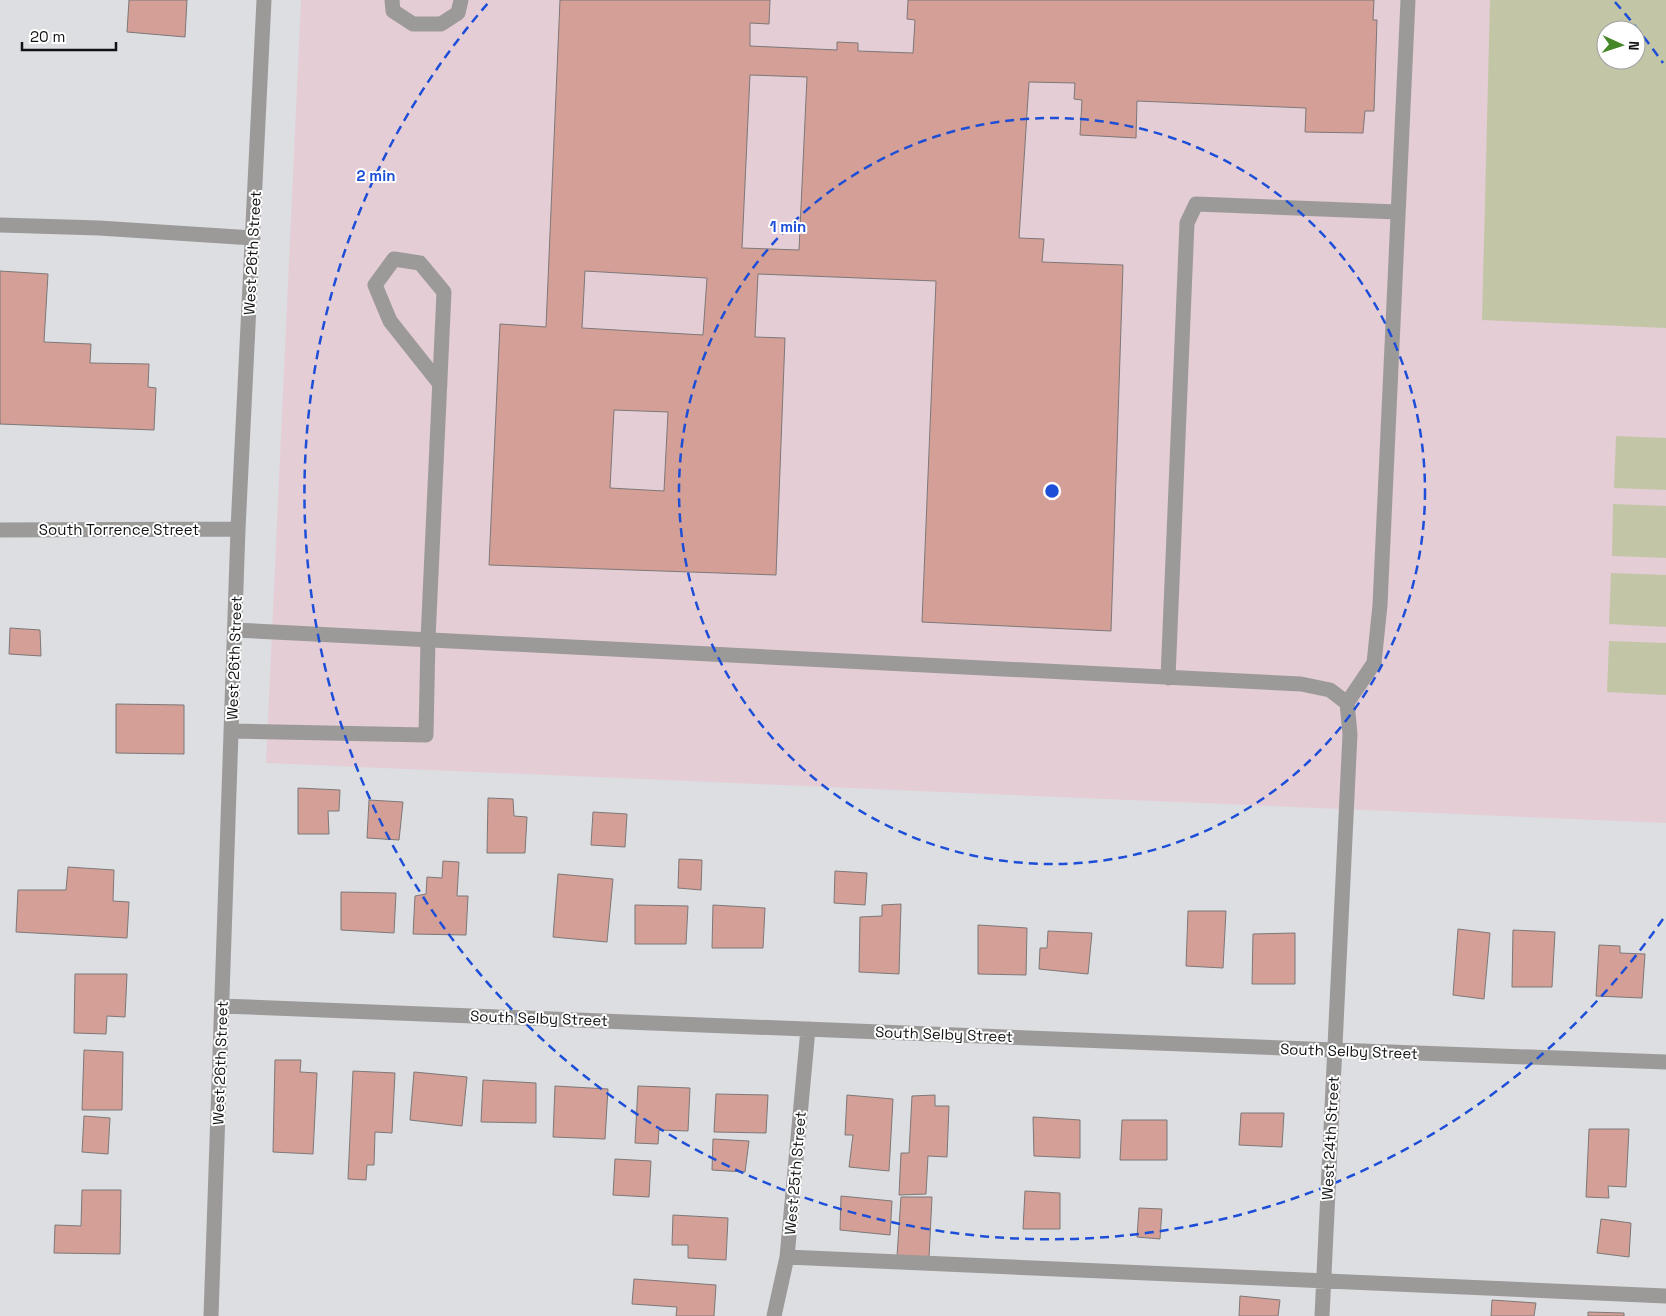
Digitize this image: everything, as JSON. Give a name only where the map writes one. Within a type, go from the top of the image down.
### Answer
[{"type":"street","name":"West 26th Street","points":[[211,1316],[238,529],[264,0]]},
{"type":"street","points":[[392,0],[393,11],[413,24],[441,24],[458,13],[461,0]]},
{"type":"street","points":[[235,630],[1301,684],[1330,690],[1347,703],[1374,663],[1380,605],[1408,0]]},
{"type":"street","points":[[1168,678],[1187,222],[1196,204],[1398,212]]},
{"type":"street","points":[[0,225],[99,228],[253,238]]},
{"type":"street","points":[[232,731],[426,735],[428,640],[440,384],[444,292],[420,264],[394,258],[375,285],[390,321],[440,384]]},
{"type":"street","name":"South Torrence Street","points":[[0,530],[238,529]]},
{"type":"street","name":"West 24th Street","points":[[1322,1316],[1350,734],[1347,703]]},
{"type":"street","name":"South Selby Street","points":[[222,1006],[1666,1062]]},
{"type":"street","name":"West 25th Street","points":[[774,1316],[787,1257],[808,1029]]},
{"type":"street","points":[[787,1257],[1666,1296]]},
{"type":"shaded area","points":[[301,0],[1666,0],[1666,823],[266,763]]},
{"type":"green space","points":[[1490,0],[1666,0],[1666,328],[1482,320]]},
{"type":"green space","points":[[1616,436],[1666,438],[1666,490],[1614,488]]},
{"type":"green space","points":[[1613,504],[1666,506],[1666,558],[1612,556]]},
{"type":"green space","points":[[1611,573],[1666,575],[1666,627],[1609,624]]},
{"type":"green space","points":[[1609,641],[1666,643],[1666,695],[1607,692]]},
{"type":"building","points":[[129,0],[187,0],[185,37],[127,32]]},
{"type":"building","points":[[560,0],[770,0],[769,24],[750,23],[750,46],[837,50],[837,42],[858,43],[858,51],[913,53],[915,20],[907,19],[908,0],[1374,0],[1373,20],[1377,20],[1374,111],[1365,111],[1363,133],[1305,132],[1306,108],[1137,101],[1136,138],[1080,135],[1082,100],[1074,99],[1075,83],[1029,82],[1019,238],[1044,239],[1042,262],[1123,265],[1111,631],[922,622],[936,281],[758,274],[755,337],[785,338],[776,575],[489,565],[500,324],[546,327]],"holes":[[[750,75],[807,77],[799,250],[742,248]],[[585,271],[707,278],[703,335],[582,328]],[[614,410],[668,412],[664,491],[610,488]]]},
{"type":"building","points":[[0,271],[48,274],[44,342],[91,344],[90,363],[149,364],[148,387],[156,388],[154,430],[0,424]]},
{"type":"building","points":[[10,628],[40,630],[41,656],[9,654]]},
{"type":"building","points":[[116,704],[184,705],[184,754],[116,753]]},
{"type":"building","points":[[298,788],[340,790],[339,811],[328,811],[329,834],[298,834]]},
{"type":"building","points":[[488,798],[513,799],[514,816],[527,817],[525,853],[487,853]]},
{"type":"building","points":[[369,800],[403,802],[399,840],[367,838]]},
{"type":"building","points":[[593,812],[627,814],[625,847],[591,845]]},
{"type":"building","points":[[679,859],[702,860],[701,890],[678,888]]},
{"type":"building","points":[[443,861],[459,862],[457,896],[468,896],[466,935],[413,934],[415,896],[426,894],[427,877],[442,878]]},
{"type":"building","points":[[68,867],[114,870],[113,901],[129,902],[127,938],[16,932],[18,890],[66,890]]},
{"type":"building","points":[[835,871],[867,873],[865,905],[834,903]]},
{"type":"building","points":[[558,874],[613,879],[607,942],[553,937]]},
{"type":"building","points":[[341,892],[396,893],[394,933],[341,930]]},
{"type":"building","points":[[901,904],[899,974],[859,972],[860,917],[882,916],[882,905]]},
{"type":"building","points":[[635,905],[688,906],[686,944],[635,944]]},
{"type":"building","points":[[713,905],[765,908],[763,948],[712,948]]},
{"type":"building","points":[[1188,911],[1226,911],[1223,968],[1186,966]]},
{"type":"building","points":[[978,925],[1027,928],[1026,975],[978,974]]},
{"type":"building","points":[[1458,929],[1490,933],[1484,999],[1453,995]]},
{"type":"building","points":[[1513,930],[1555,932],[1552,987],[1512,987]]},
{"type":"building","points":[[1048,931],[1092,933],[1088,974],[1039,969],[1040,948],[1047,948]]},
{"type":"building","points":[[1295,933],[1295,984],[1252,984],[1253,934]]},
{"type":"building","points":[[1599,945],[1620,946],[1620,953],[1645,954],[1642,998],[1596,996]]},
{"type":"building","points":[[75,974],[127,974],[125,1017],[107,1016],[106,1034],[74,1033]]},
{"type":"building","points":[[84,1050],[123,1052],[122,1110],[82,1110]]},
{"type":"building","points":[[275,1060],[301,1060],[300,1072],[317,1073],[313,1154],[273,1152]]},
{"type":"building","points":[[353,1071],[395,1073],[392,1133],[375,1132],[374,1165],[367,1165],[366,1180],[348,1179]]},
{"type":"building","points":[[414,1072],[467,1077],[462,1126],[410,1120]]},
{"type":"building","points":[[483,1080],[536,1083],[536,1123],[481,1122]]},
{"type":"building","points":[[555,1086],[608,1089],[605,1139],[553,1137]]},
{"type":"building","points":[[638,1086],[690,1088],[688,1131],[659,1130],[658,1144],[635,1143]]},
{"type":"building","points":[[716,1094],[768,1095],[766,1133],[714,1132]]},
{"type":"building","points":[[847,1095],[893,1099],[889,1171],[849,1167],[853,1135],[845,1135]]},
{"type":"building","points":[[935,1095],[935,1106],[949,1106],[947,1157],[928,1156],[926,1194],[899,1195],[901,1153],[909,1153],[912,1096]]},
{"type":"building","points":[[1241,1113],[1284,1113],[1282,1147],[1239,1145]]},
{"type":"building","points":[[84,1116],[110,1118],[108,1154],[82,1152]]},
{"type":"building","points":[[1033,1117],[1080,1120],[1080,1158],[1034,1156]]},
{"type":"building","points":[[1122,1120],[1167,1120],[1167,1160],[1120,1160]]},
{"type":"building","points":[[1589,1129],[1629,1129],[1626,1187],[1608,1186],[1609,1198],[1586,1197]]},
{"type":"building","points":[[713,1139],[749,1141],[745,1172],[712,1170]]},
{"type":"building","points":[[615,1159],[651,1161],[649,1197],[613,1195]]},
{"type":"building","points":[[82,1190],[121,1190],[120,1254],[54,1253],[55,1225],[81,1226]]},
{"type":"building","points":[[1025,1191],[1060,1193],[1060,1229],[1023,1229]]},
{"type":"building","points":[[841,1196],[892,1201],[890,1235],[840,1230]]},
{"type":"building","points":[[901,1197],[932,1197],[929,1258],[897,1256]]},
{"type":"building","points":[[1139,1208],[1162,1209],[1160,1239],[1137,1237]]},
{"type":"building","points":[[673,1215],[728,1218],[726,1260],[688,1258],[688,1245],[672,1245]]},
{"type":"building","points":[[1601,1219],[1631,1223],[1629,1257],[1597,1253]]},
{"type":"building","points":[[634,1279],[716,1285],[714,1316],[676,1316],[677,1307],[632,1304]]},
{"type":"building","points":[[1240,1296],[1280,1300],[1278,1316],[1239,1316]]},
{"type":"building","points":[[1492,1300],[1536,1303],[1534,1316],[1491,1316]]},
{"type":"building","points":[[1588,1312],[1624,1313],[1624,1316],[1588,1316]]}]
